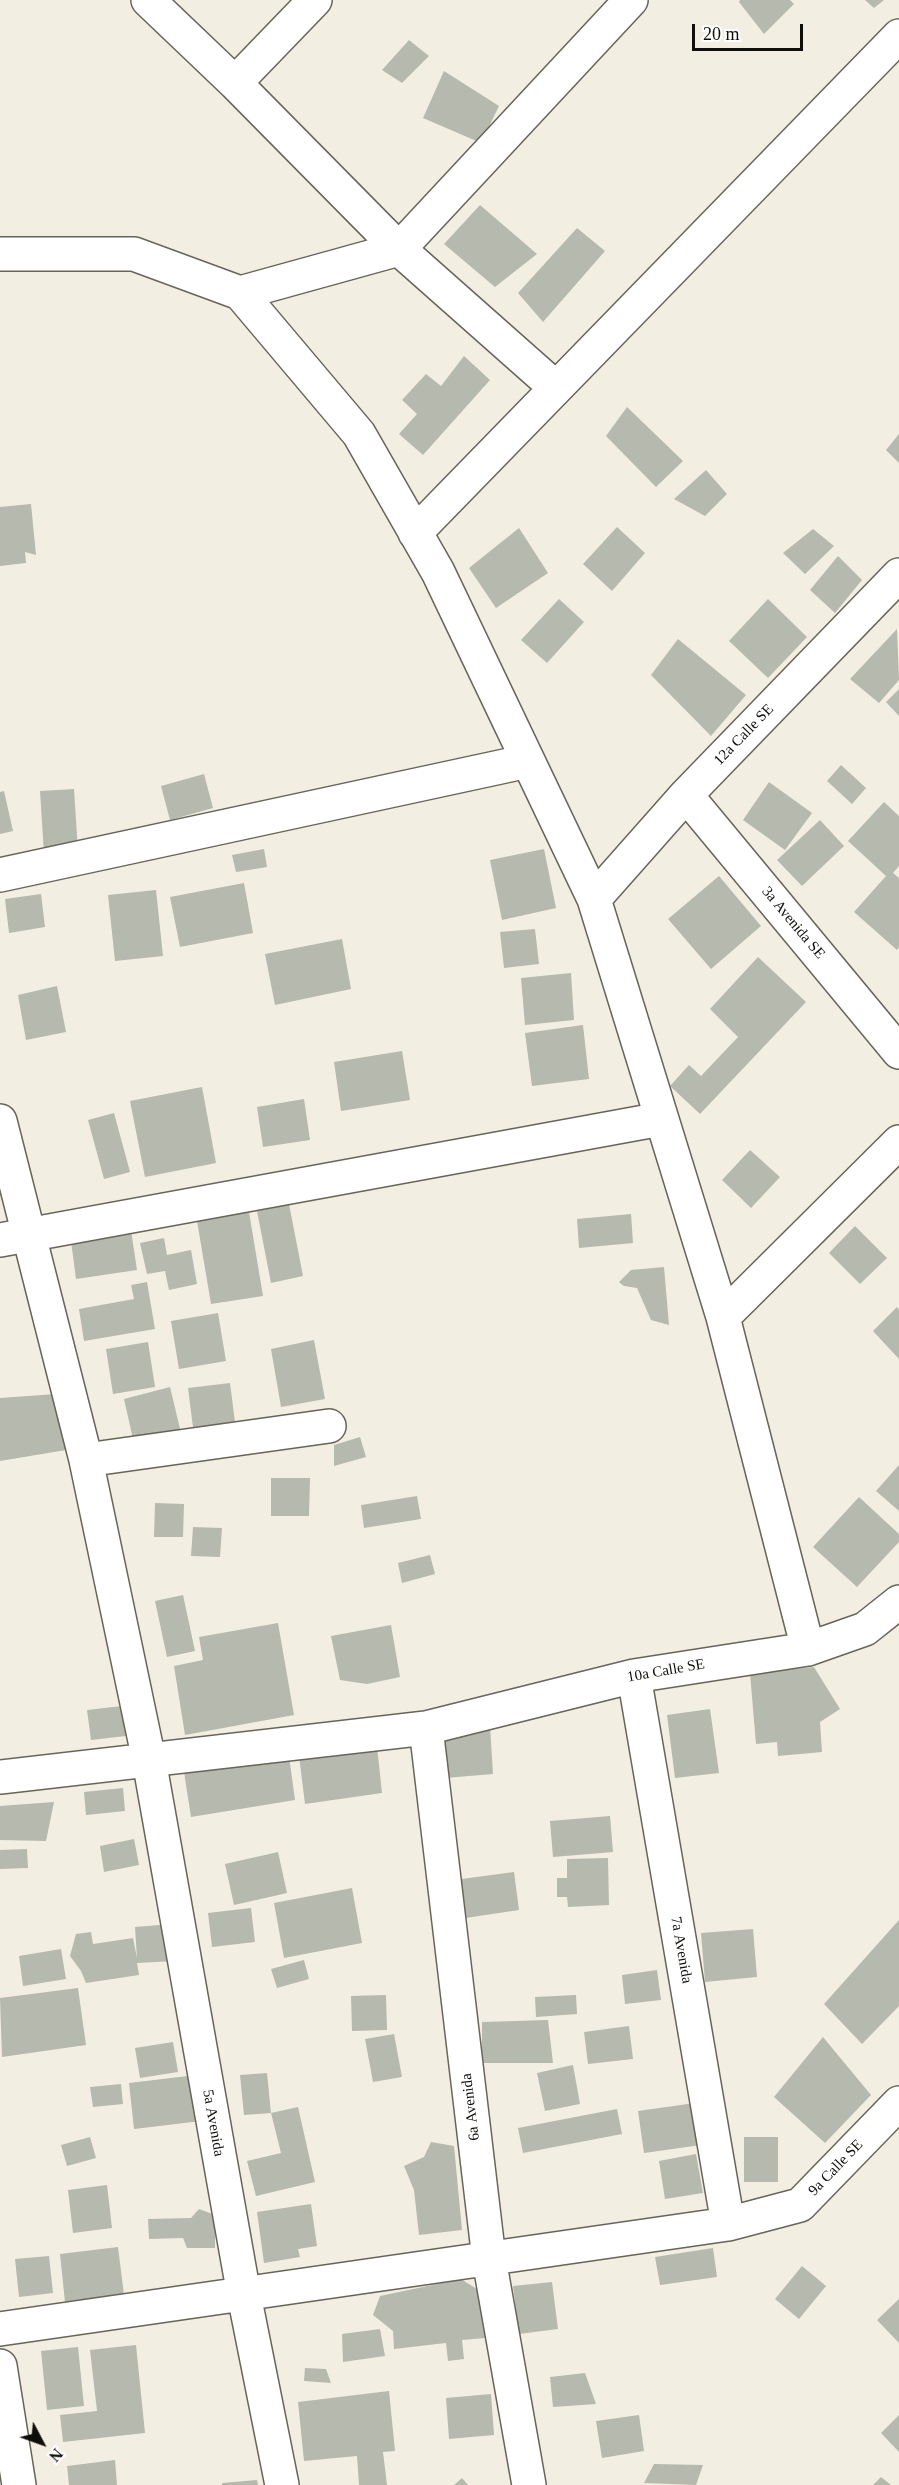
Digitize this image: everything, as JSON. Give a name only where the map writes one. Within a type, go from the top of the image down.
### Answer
[{"type":"street","points":[[148,0],[235,83],[399,249],[556,388]]},
{"type":"street","points":[[235,83],[315,0]]},
{"type":"street","points":[[240,293],[399,249],[632,0]]},
{"type":"street","points":[[416,533],[899,36]]},
{"type":"street","points":[[0,254],[134,254],[240,293],[359,434],[438,572],[594,899],[723,1317],[808,1649]]},
{"type":"street","name":"12a Calle SE","points":[[594,899],[686,795],[899,575]]},
{"type":"street","points":[[0,875],[528,760]]},
{"type":"street","name":"3a Avenida SE","points":[[686,795],[899,1052]]},
{"type":"street","points":[[15,1237],[661,1119]]},
{"type":"street","name":"5a Avenida","points":[[0,1121],[15,1237],[86,1460],[149,1760],[244,2295],[282,2485]]},
{"type":"street","points":[[723,1317],[899,1142]]},
{"type":"street","points":[[86,1460],[329,1426]]},
{"type":"street","name":"10a Calle SE","points":[[0,1777],[426,1728],[634,1676],[808,1649],[865,1629],[899,1602]]},
{"type":"street","name":"7a Avenida","points":[[634,1676],[728,2224]]},
{"type":"street","name":"6a Avenida","points":[[426,1728],[489,2259],[529,2485]]},
{"type":"street","name":"9a Calle SE","points":[[0,2330],[728,2224],[800,2205],[899,2103]]},
{"type":"street","points":[[0,2366],[19,2485]]},
{"type":"building","points":[[740,0],[790,0],[794,4],[764,34],[739,2]]},
{"type":"building","points":[[865,0],[884,0],[874,8]]},
{"type":"building","points":[[409,40],[429,56],[402,83],[382,70]]},
{"type":"building","points":[[444,71],[499,106],[481,143],[423,118]]},
{"type":"building","points":[[480,205],[537,254],[495,287],[444,244]]},
{"type":"building","points":[[577,228],[605,251],[543,322],[518,293]]},
{"type":"building","points":[[464,356],[490,380],[423,455],[399,434],[417,414],[402,400],[426,374],[441,386]]},
{"type":"building","points":[[627,407],[683,461],[656,487],[606,436]]},
{"type":"building","points":[[899,434],[899,463],[886,450]]},
{"type":"building","points":[[706,470],[727,494],[705,516],[674,499]]},
{"type":"building","points":[[31,504],[36,555],[25,552],[26,563],[0,566],[0,507]]},
{"type":"building","points":[[617,527],[645,553],[612,591],[583,564]]},
{"type":"building","points":[[519,528],[548,573],[496,608],[469,568]]},
{"type":"building","points":[[813,529],[834,546],[805,574],[783,553]]},
{"type":"building","points":[[838,556],[862,580],[835,613],[810,590]]},
{"type":"building","points":[[559,599],[584,622],[547,663],[521,640]]},
{"type":"building","points":[[768,599],[807,637],[768,678],[729,641]]},
{"type":"building","points":[[897,629],[899,680],[879,703],[850,679]]},
{"type":"building","points":[[678,639],[746,695],[711,736],[651,675]]},
{"type":"building","points":[[899,689],[899,716],[886,702]]},
{"type":"building","points":[[841,765],[866,788],[852,804],[827,781]]},
{"type":"building","points":[[204,774],[213,808],[170,820],[161,786]]},
{"type":"building","points":[[769,782],[812,813],[785,850],[743,820]]},
{"type":"building","points":[[74,789],[78,851],[44,854],[40,791]]},
{"type":"building","points":[[4,791],[13,831],[0,834],[0,792]]},
{"type":"building","points":[[884,802],[899,816],[899,866],[893,873],[899,878],[899,947],[897,950],[854,912],[886,876],[848,841]]},
{"type":"building","points":[[820,820],[844,846],[802,886],[777,860]]},
{"type":"building","points":[[264,849],[267,867],[236,872],[232,855]]},
{"type":"building","points":[[544,849],[556,908],[502,920],[490,860]]},
{"type":"building","points":[[719,876],[761,926],[711,969],[668,919]]},
{"type":"building","points":[[244,883],[253,933],[180,947],[170,897]]},
{"type":"building","points":[[156,890],[163,956],[115,961],[108,895]]},
{"type":"building","points":[[41,894],[45,927],[9,933],[5,899]]},
{"type":"building","points":[[535,929],[539,964],[504,968],[500,932]]},
{"type":"building","points":[[342,939],[351,989],[275,1005],[265,954]]},
{"type":"building","points":[[758,957],[806,1002],[700,1114],[670,1086],[689,1065],[701,1076],[738,1037],[710,1009]]},
{"type":"building","points":[[571,973],[574,1020],[525,1025],[521,978]]},
{"type":"building","points":[[57,986],[66,1032],[26,1040],[18,995]]},
{"type":"building","points":[[583,1025],[589,1079],[532,1086],[525,1033]]},
{"type":"building","points":[[402,1051],[410,1100],[341,1111],[334,1062]]},
{"type":"building","points":[[202,1087],[216,1163],[145,1177],[130,1101]]},
{"type":"building","points":[[304,1099],[310,1140],[263,1147],[257,1107]]},
{"type":"building","points":[[114,1113],[130,1172],[104,1179],[88,1120]]},
{"type":"building","points":[[750,1150],[780,1177],[751,1208],[722,1180]]},
{"type":"building","points":[[247,1200],[263,1296],[211,1304],[195,1209]]},
{"type":"building","points":[[289,1204],[303,1276],[271,1283],[257,1211]]},
{"type":"building","points":[[631,1214],[633,1243],[579,1248],[577,1219]]},
{"type":"building","points":[[129,1217],[137,1270],[76,1279],[69,1226]]},
{"type":"building","points":[[855,1226],[887,1258],[860,1284],[829,1253]]},
{"type":"building","points":[[164,1238],[167,1255],[191,1250],[197,1284],[169,1290],[165,1271],[147,1274],[140,1243]]},
{"type":"building","points":[[664,1267],[669,1325],[651,1320],[637,1288],[624,1286],[619,1282],[631,1270]]},
{"type":"building","points":[[147,1282],[155,1329],[84,1341],[79,1309],[134,1299],[131,1285]]},
{"type":"building","points":[[897,1307],[899,1310],[899,1359],[873,1331]]},
{"type":"building","points":[[218,1313],[226,1361],[179,1369],[171,1321]]},
{"type":"building","points":[[314,1340],[325,1399],[281,1407],[271,1349]]},
{"type":"building","points":[[148,1342],[155,1387],[113,1394],[106,1349]]},
{"type":"building","points":[[230,1383],[237,1438],[195,1443],[188,1388]]},
{"type":"building","points":[[170,1387],[182,1437],[135,1448],[124,1399]]},
{"type":"building","points":[[56,1394],[66,1450],[0,1461],[0,1398]]},
{"type":"building","points":[[360,1437],[366,1457],[334,1466],[334,1445]]},
{"type":"building","points":[[899,1465],[899,1511],[876,1491]]},
{"type":"building","points":[[271,1478],[310,1478],[309,1516],[271,1516]]},
{"type":"building","points":[[417,1496],[421,1519],[364,1528],[361,1505]]},
{"type":"building","points":[[859,1497],[899,1534],[899,1542],[857,1587],[813,1547]]},
{"type":"building","points":[[155,1503],[184,1504],[183,1537],[154,1537]]},
{"type":"building","points":[[193,1527],[222,1528],[220,1557],[191,1556]]},
{"type":"building","points":[[430,1555],[435,1574],[402,1583],[398,1563]]},
{"type":"building","points":[[183,1595],[195,1651],[167,1657],[155,1601]]},
{"type":"building","points":[[278,1623],[294,1715],[185,1735],[174,1666],[203,1660],[199,1637]]},
{"type":"building","points":[[391,1625],[400,1677],[367,1684],[340,1680],[331,1636]]},
{"type":"building","points":[[814,1667],[840,1709],[820,1722],[822,1752],[778,1756],[777,1742],[756,1744],[750,1673]]},
{"type":"building","points":[[122,1706],[126,1736],[91,1740],[87,1710]]},
{"type":"building","points":[[710,1709],[719,1773],[675,1778],[667,1715]]},
{"type":"building","points":[[490,1726],[493,1774],[433,1779],[430,1732]]},
{"type":"building","points":[[377,1746],[382,1793],[305,1804],[299,1756]]},
{"type":"building","points":[[289,1756],[295,1800],[191,1817],[184,1772]]},
{"type":"building","points":[[123,1788],[125,1811],[86,1815],[84,1792]]},
{"type":"building","points":[[54,1802],[46,1841],[0,1840],[0,1806]]},
{"type":"building","points":[[610,1816],[613,1852],[553,1857],[550,1821]]},
{"type":"building","points":[[134,1839],[139,1865],[104,1872],[100,1846]]},
{"type":"building","points":[[27,1849],[28,1868],[0,1869],[0,1850]]},
{"type":"building","points":[[278,1852],[287,1893],[234,1905],[225,1864]]},
{"type":"building","points":[[608,1858],[609,1905],[568,1907],[567,1897],[557,1897],[557,1878],[567,1878],[567,1859]]},
{"type":"building","points":[[514,1872],[519,1910],[459,1919],[454,1880]]},
{"type":"building","points":[[352,1888],[362,1943],[284,1958],[274,1903]]},
{"type":"building","points":[[251,1908],[255,1942],[212,1947],[208,1913]]},
{"type":"building","points":[[899,1920],[899,2006],[862,2044],[824,2004]]},
{"type":"building","points":[[172,1924],[175,1961],[137,1963],[139,1975],[86,1983],[81,1971],[70,1956],[76,1934],[91,1932],[93,1944],[133,1938],[137,1958],[135,1927]]},
{"type":"building","points":[[753,1929],[757,1977],[705,1982],[701,1933]]},
{"type":"building","points":[[61,1949],[66,1979],[23,1986],[19,1956]]},
{"type":"building","points":[[304,1960],[309,1979],[277,1988],[271,1969]]},
{"type":"building","points":[[657,1970],[661,2000],[625,2004],[622,1975]]},
{"type":"building","points":[[78,1988],[86,2045],[2,2057],[0,1998]]},
{"type":"building","points":[[386,1995],[387,2030],[352,2031],[351,1996]]},
{"type":"building","points":[[576,1995],[577,2014],[536,2017],[535,1997]]},
{"type":"building","points":[[548,2020],[553,2063],[482,2063],[482,2022]]},
{"type":"building","points":[[629,2026],[633,2059],[588,2064],[584,2032]]},
{"type":"building","points":[[394,2034],[402,2077],[373,2082],[365,2039]]},
{"type":"building","points":[[823,2037],[871,2095],[825,2143],[774,2097]]},
{"type":"building","points":[[173,2042],[178,2072],[140,2078],[135,2048]]},
{"type":"building","points":[[573,2065],[580,2104],[545,2111],[537,2073]]},
{"type":"building","points":[[267,2073],[271,2113],[244,2115],[240,2075]]},
{"type":"building","points":[[196,2075],[201,2121],[134,2129],[129,2083]]},
{"type":"building","points":[[121,2084],[123,2104],[93,2107],[90,2087]]},
{"type":"building","points":[[695,2103],[701,2145],[644,2153],[638,2111]]},
{"type":"building","points":[[298,2107],[315,2182],[256,2196],[247,2161],[281,2153],[271,2113]]},
{"type":"building","points":[[617,2109],[622,2134],[523,2153],[518,2128]]},
{"type":"building","points":[[90,2137],[96,2158],[67,2166],[61,2145]]},
{"type":"building","points":[[744,2137],[778,2137],[778,2182],[744,2182]]},
{"type":"building","points":[[431,2142],[454,2146],[462,2230],[419,2235],[414,2190],[404,2166],[424,2157]]},
{"type":"building","points":[[696,2154],[703,2193],[665,2199],[659,2161]]},
{"type":"building","points":[[107,2185],[112,2228],[73,2233],[68,2190]]},
{"type":"building","points":[[311,2204],[317,2246],[298,2249],[300,2257],[264,2263],[257,2212]]},
{"type":"building","points":[[199,2209],[215,2215],[215,2248],[187,2248],[183,2238],[149,2239],[148,2219],[191,2218]]},
{"type":"building","points":[[118,2247],[124,2295],[65,2302],[60,2254]]},
{"type":"building","points":[[713,2248],[717,2277],[660,2285],[655,2257]]},
{"type":"building","points":[[49,2256],[53,2293],[19,2297],[15,2259]]},
{"type":"building","points":[[802,2266],[826,2286],[799,2319],[775,2299]]},
{"type":"building","points":[[461,2279],[480,2291],[485,2338],[462,2340],[464,2359],[448,2361],[446,2343],[394,2349],[393,2331],[373,2315],[380,2296]]},
{"type":"building","points":[[552,2282],[558,2329],[519,2334],[513,2286]]},
{"type":"building","points":[[899,2299],[899,2343],[877,2320]]},
{"type":"building","points":[[380,2329],[385,2356],[343,2362],[342,2334]]},
{"type":"building","points":[[136,2345],[145,2433],[63,2442],[60,2415],[97,2411],[90,2350]]},
{"type":"building","points":[[78,2347],[84,2406],[47,2410],[41,2351]]},
{"type":"building","points":[[305,2368],[326,2369],[331,2383],[304,2381]]},
{"type":"building","points":[[585,2373],[596,2404],[553,2407],[550,2377]]},
{"type":"building","points":[[389,2391],[395,2451],[383,2452],[387,2485],[359,2485],[357,2456],[304,2461],[298,2402]]},
{"type":"building","points":[[491,2394],[494,2435],[449,2439],[446,2398]]},
{"type":"building","points":[[639,2415],[644,2451],[602,2458],[596,2421]]},
{"type":"building","points":[[899,2415],[899,2452],[881,2433]]},
{"type":"building","points":[[115,2460],[117,2485],[69,2485],[67,2466]]},
{"type":"building","points":[[654,2464],[703,2465],[696,2485],[644,2483]]},
{"type":"building","points":[[881,2477],[891,2485],[873,2485]]},
{"type":"building","points":[[462,2478],[468,2485],[454,2485]]},
{"type":"building","points":[[257,2480],[258,2485],[222,2485],[222,2483]]}]
